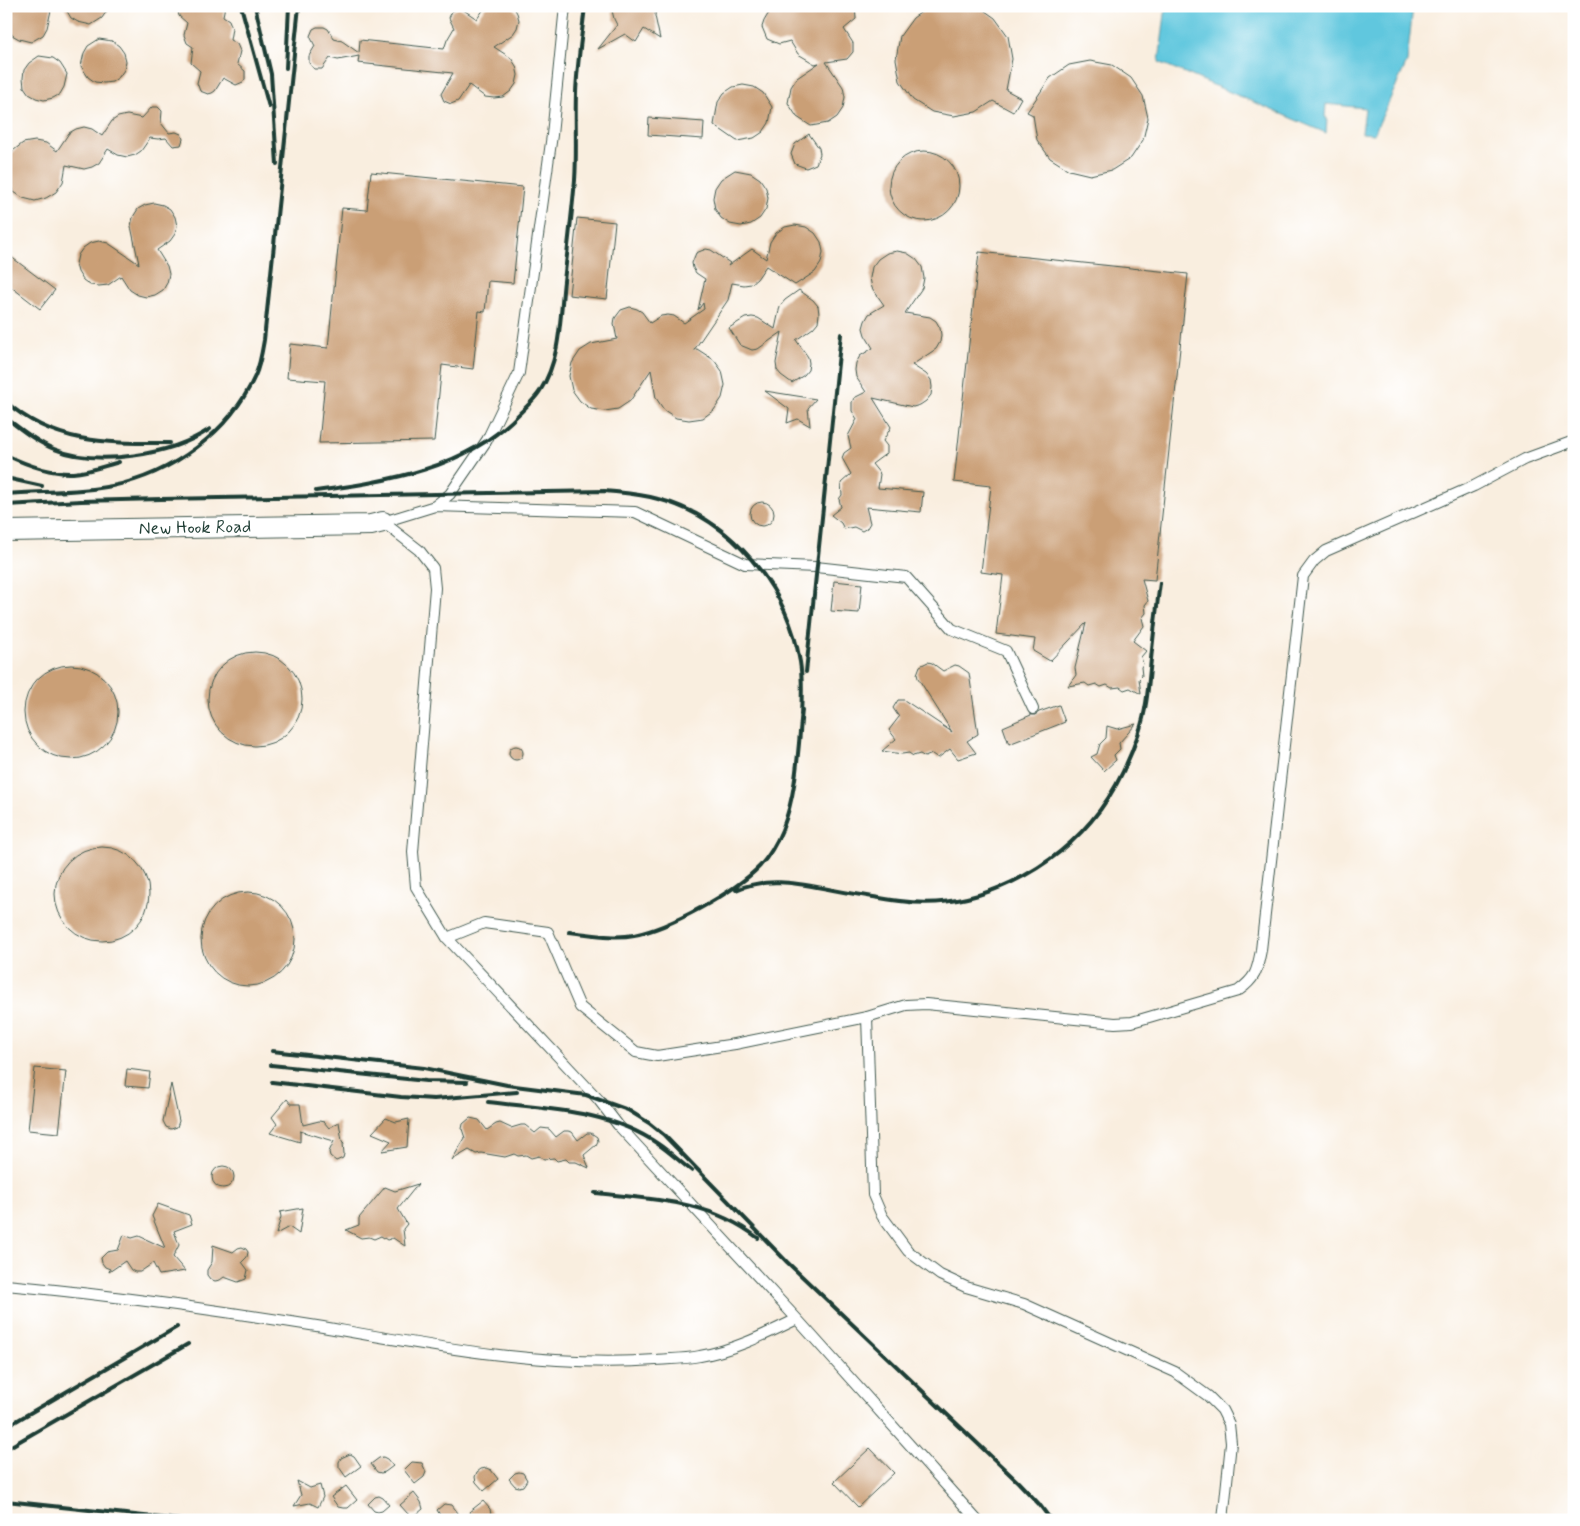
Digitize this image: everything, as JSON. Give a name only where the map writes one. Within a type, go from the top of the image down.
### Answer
[{"type":"street","name":"New Hook Road","points":[[6,531],[371,525],[383,522]]},
{"type":"lane","points":[[435,506],[450,494],[487,440],[519,373],[552,135],[565,6]]},
{"type":"lane","points":[[447,938],[484,923],[548,932],[580,1006],[636,1052],[658,1056],[735,1044],[868,1017],[906,1005],[926,1004],[1115,1023],[1132,1022],[1238,991],[1250,982],[1257,968],[1261,950],[1303,576],[1314,561],[1326,551],[1474,486],[1525,459],[1574,441]]},
{"type":"lane","points":[[383,522],[435,506],[635,512],[745,564],[816,567],[906,577],[952,629],[1006,651],[1033,709]]},
{"type":"lane","points":[[383,522],[419,550],[433,568],[435,588],[413,852],[416,887],[447,938],[598,1099],[625,1132],[797,1319],[977,1520]]},
{"type":"lane","points":[[868,1017],[873,1195],[882,1216],[908,1251],[940,1275],[966,1287],[1024,1304],[1175,1372],[1208,1396],[1222,1410],[1229,1424],[1231,1442],[1224,1520]]},
{"type":"lane","points":[[6,1285],[94,1293],[160,1302],[459,1349],[586,1362],[699,1357],[746,1344],[797,1319]]},
{"type":"water","points":[[1166,6],[1413,6],[1407,62],[1374,134],[1362,133],[1365,108],[1326,104],[1326,133],[1159,62]]},
{"type":"building","points":[[10,6],[52,6],[47,28],[43,35],[31,42],[12,35],[6,24],[7,11]]},
{"type":"building","points":[[64,6],[110,6],[102,18],[91,25],[71,18]]},
{"type":"building","points":[[177,6],[225,6],[223,16],[229,20],[232,28],[230,40],[237,44],[240,51],[237,64],[245,71],[243,82],[236,85],[223,78],[212,93],[208,94],[200,91],[197,83],[200,71],[191,63],[193,47],[187,43],[184,35],[187,23],[179,16]]},
{"type":"building","points":[[486,6],[513,6],[519,20],[513,34],[494,47],[511,58],[516,66],[518,75],[516,84],[503,97],[485,97],[469,85],[458,101],[451,104],[444,101],[441,94],[453,73],[358,63],[359,56],[338,60],[330,58],[322,69],[314,69],[309,63],[309,56],[315,46],[310,36],[313,29],[317,27],[328,29],[334,39],[342,41],[359,53],[360,40],[444,49],[454,28],[449,18],[452,11],[459,8],[477,19]]},
{"type":"building","points":[[611,6],[656,6],[655,16],[660,39],[644,29],[636,42],[625,34],[598,49],[617,25]]},
{"type":"building","points":[[773,6],[855,6],[856,19],[844,29],[853,43],[853,52],[847,59],[826,62],[843,87],[845,97],[843,108],[837,117],[828,123],[811,126],[797,117],[788,103],[791,87],[797,78],[819,63],[815,64],[798,54],[790,41],[779,44],[767,39],[762,27]]},
{"type":"building","points":[[930,6],[978,6],[995,18],[1008,36],[1012,59],[1006,90],[1021,98],[1013,112],[993,101],[976,112],[954,116],[932,112],[913,100],[900,81],[896,59],[900,36],[913,18]]},
{"type":"building","points":[[99,39],[112,41],[124,53],[126,61],[124,70],[112,82],[95,82],[88,77],[81,66],[88,46]]},
{"type":"building","points":[[39,56],[53,58],[60,63],[67,74],[60,94],[44,100],[29,94],[24,87],[24,70],[29,63]]},
{"type":"building","points":[[1090,61],[1112,65],[1131,78],[1143,96],[1148,118],[1143,140],[1131,158],[1112,170],[1090,175],[1069,170],[1050,158],[1037,140],[1033,115],[1027,112],[1050,78],[1069,65]]},
{"type":"building","points":[[743,85],[754,87],[763,93],[772,107],[769,123],[763,132],[754,138],[737,141],[714,125],[718,102],[724,93],[733,87]]},
{"type":"building","points":[[152,107],[158,107],[162,111],[161,123],[169,133],[176,132],[181,134],[183,139],[181,145],[173,146],[166,138],[150,138],[141,151],[135,155],[127,157],[118,155],[108,149],[99,163],[92,167],[84,169],[66,165],[63,182],[56,192],[46,198],[35,201],[23,198],[14,192],[7,182],[7,159],[23,143],[35,141],[46,143],[57,151],[69,133],[76,129],[84,127],[92,129],[102,136],[112,121],[118,117],[127,115],[142,118]]},
{"type":"building","points":[[649,118],[704,122],[703,139],[648,135]]},
{"type":"building","points":[[809,134],[819,148],[820,154],[816,164],[806,168],[795,164],[791,154],[795,144]]},
{"type":"building","points":[[924,151],[937,154],[949,161],[956,173],[959,186],[956,199],[949,211],[937,218],[924,221],[911,218],[899,211],[892,199],[889,186],[892,173],[899,161],[911,154]]},
{"type":"building","points":[[735,170],[751,173],[760,179],[766,188],[768,198],[766,209],[760,218],[751,224],[741,226],[730,224],[721,218],[715,209],[713,198],[715,188],[721,179]]},
{"type":"building","points":[[371,172],[523,187],[513,283],[488,281],[485,312],[479,311],[473,369],[442,365],[434,441],[319,443],[325,381],[287,378],[290,344],[328,348],[342,208],[367,210]]},
{"type":"building","points":[[154,203],[170,209],[175,217],[177,226],[175,234],[170,241],[157,250],[167,266],[169,274],[163,290],[155,295],[146,297],[130,290],[121,276],[108,285],[99,286],[90,285],[83,280],[76,264],[78,255],[90,243],[99,241],[108,243],[139,264],[131,226],[133,217],[138,209]]},
{"type":"building","points":[[577,218],[615,222],[607,299],[569,295]]},
{"type":"building","points":[[795,225],[806,227],[815,233],[821,242],[823,252],[821,263],[815,272],[795,285],[766,266],[751,284],[732,283],[728,300],[694,350],[697,349],[714,360],[722,371],[725,385],[722,398],[714,410],[703,418],[689,420],[676,418],[664,410],[656,398],[651,370],[630,401],[618,409],[605,411],[591,409],[580,401],[572,390],[569,376],[572,363],[580,351],[591,344],[617,339],[614,324],[615,318],[621,310],[630,307],[637,309],[642,312],[650,323],[661,316],[668,315],[674,316],[684,323],[704,309],[703,303],[698,310],[705,279],[696,273],[693,268],[692,263],[696,253],[706,249],[711,250],[730,263],[728,266],[752,249],[766,259],[770,242],[776,233],[785,227]]},
{"type":"building","points":[[897,251],[907,253],[916,259],[922,267],[924,278],[922,288],[905,313],[930,317],[936,321],[941,335],[936,349],[912,365],[926,374],[931,380],[931,395],[926,401],[913,407],[873,398],[891,427],[883,441],[887,446],[887,453],[872,464],[880,474],[878,488],[923,492],[921,512],[866,507],[870,523],[867,528],[862,531],[854,527],[844,529],[841,523],[831,515],[841,507],[839,499],[842,495],[841,483],[851,474],[842,458],[844,453],[851,448],[848,436],[857,419],[852,411],[852,402],[854,398],[866,392],[856,377],[856,363],[860,356],[873,348],[865,335],[863,328],[865,321],[869,314],[884,305],[872,288],[870,278],[872,267],[878,259],[887,253]]},
{"type":"building","points":[[979,252],[1188,274],[1155,580],[1142,579],[1148,601],[1145,605],[1146,613],[1142,618],[1144,626],[1133,641],[1146,651],[1141,657],[1143,664],[1141,667],[1142,676],[1139,679],[1141,694],[1130,688],[1124,690],[1120,687],[1112,688],[1107,685],[1101,687],[1096,684],[1089,686],[1085,683],[1068,686],[1076,675],[1075,668],[1086,623],[1050,661],[1033,651],[1035,639],[996,634],[1003,575],[981,572],[991,486],[954,482]]},
{"type":"building","points":[[6,253],[55,290],[40,309],[6,283]]},
{"type":"building","points":[[799,290],[818,306],[819,314],[818,322],[813,328],[796,340],[808,357],[809,363],[808,370],[804,375],[792,383],[777,370],[776,363],[782,332],[758,349],[752,350],[740,345],[729,328],[745,318],[752,317],[758,318],[775,329],[780,306]]},
{"type":"building","points":[[765,391],[816,399],[808,408],[810,426],[798,419],[787,423],[789,409]]},
{"type":"building","points":[[762,502],[771,505],[774,514],[771,523],[762,526],[753,523],[750,514],[753,505]]},
{"type":"building","points":[[834,581],[862,584],[859,613],[831,611]]},
{"type":"building","points":[[255,652],[273,656],[288,666],[298,681],[302,699],[298,717],[288,732],[273,742],[255,746],[237,742],[222,732],[212,717],[208,699],[212,681],[222,666],[237,656]]},
{"type":"building","points":[[928,662],[943,671],[955,665],[969,673],[978,734],[967,741],[976,753],[958,759],[950,749],[938,758],[932,754],[925,757],[920,754],[913,756],[909,753],[902,754],[882,751],[896,739],[889,730],[899,717],[893,708],[898,700],[904,700],[952,732],[918,678],[917,674],[920,666]]},
{"type":"building","points":[[71,665],[89,669],[104,679],[114,694],[118,712],[114,730],[104,745],[89,755],[71,759],[53,755],[38,745],[28,730],[24,712],[28,694],[38,679],[53,669]]},
{"type":"building","points":[[1059,705],[1065,722],[1009,744],[1003,727]]},
{"type":"building","points":[[1136,724],[1119,743],[1120,749],[1114,755],[1116,760],[1104,771],[1091,757],[1097,754],[1100,744],[1106,738],[1107,726],[1117,729]]},
{"type":"building","points":[[513,746],[519,746],[523,753],[519,760],[513,760],[509,756],[509,750]]},
{"type":"building","points":[[102,847],[120,851],[135,861],[145,876],[149,894],[145,912],[135,927],[120,937],[102,941],[84,937],[69,927],[59,912],[55,894],[59,876],[69,861],[84,851]]},
{"type":"building","points":[[248,892],[266,896],[281,906],[291,921],[295,939],[291,957],[281,972],[266,982],[248,986],[230,982],[215,972],[205,957],[201,939],[205,921],[215,906],[230,896]]},
{"type":"building","points":[[35,1068],[66,1071],[59,1133],[28,1130]]},
{"type":"building","points":[[127,1069],[150,1072],[148,1088],[125,1086]]},
{"type":"building","points":[[171,1084],[179,1121],[177,1127],[171,1129],[166,1127],[163,1121]]},
{"type":"building","points":[[287,1099],[291,1104],[300,1104],[303,1125],[319,1121],[324,1122],[329,1128],[339,1122],[342,1141],[345,1144],[343,1143],[343,1158],[336,1161],[330,1156],[329,1152],[334,1141],[300,1131],[300,1142],[270,1133],[277,1124],[272,1117]]},
{"type":"building","points":[[386,1118],[396,1122],[409,1119],[407,1147],[382,1151],[391,1141],[372,1133]]},
{"type":"building","points":[[470,1118],[479,1120],[487,1130],[500,1123],[511,1128],[525,1125],[535,1133],[541,1128],[549,1129],[556,1137],[564,1131],[572,1132],[578,1140],[587,1133],[591,1133],[597,1137],[598,1141],[584,1155],[589,1168],[576,1162],[569,1162],[566,1159],[557,1161],[554,1158],[544,1159],[539,1156],[531,1158],[526,1155],[518,1156],[514,1154],[505,1157],[481,1153],[476,1154],[469,1150],[452,1160],[465,1138],[462,1129],[463,1124]]},
{"type":"building","points":[[219,1166],[227,1166],[234,1173],[234,1181],[227,1188],[219,1188],[212,1181],[212,1173]]},
{"type":"building","points":[[418,1184],[398,1209],[407,1224],[403,1229],[405,1246],[393,1238],[387,1240],[381,1236],[374,1239],[369,1237],[361,1238],[346,1230],[359,1225],[359,1218],[385,1187],[395,1191]]},
{"type":"building","points":[[158,1204],[189,1215],[192,1224],[174,1231],[179,1245],[173,1257],[185,1271],[159,1275],[153,1263],[140,1272],[135,1272],[131,1270],[125,1261],[109,1272],[110,1269],[105,1267],[101,1258],[107,1252],[118,1250],[124,1235],[132,1238],[139,1236],[165,1248],[152,1216]]},
{"type":"building","points":[[303,1208],[299,1234],[289,1227],[276,1234],[281,1217],[280,1212]]},
{"type":"building","points":[[213,1245],[233,1252],[242,1247],[246,1249],[248,1252],[247,1257],[242,1262],[248,1270],[246,1279],[238,1282],[224,1277],[215,1281],[210,1279],[207,1275],[207,1270],[212,1262]]},
{"type":"building","points":[[870,1448],[894,1473],[858,1507],[834,1482]]},
{"type":"building","points":[[350,1454],[354,1456],[361,1466],[346,1477],[339,1467],[339,1462],[341,1458]]},
{"type":"building","points":[[383,1457],[393,1466],[385,1472],[377,1472],[371,1464]]},
{"type":"building","points":[[412,1462],[422,1463],[426,1472],[424,1477],[415,1484],[404,1470]]},
{"type":"building","points":[[486,1468],[491,1470],[498,1479],[484,1491],[476,1482],[475,1477],[477,1472]]},
{"type":"building","points":[[519,1472],[523,1473],[527,1480],[523,1486],[519,1487],[515,1486],[509,1479]]},
{"type":"building","points":[[297,1481],[310,1488],[320,1485],[323,1497],[318,1507],[310,1503],[294,1506],[301,1495]]},
{"type":"building","points":[[346,1486],[357,1500],[348,1508],[338,1507],[331,1497]]},
{"type":"building","points":[[414,1493],[421,1502],[423,1509],[417,1514],[412,1515],[408,1514],[400,1505]]},
{"type":"building","points":[[379,1496],[389,1505],[378,1512],[374,1511],[368,1504],[375,1497]]},
{"type":"building","points":[[483,1501],[490,1509],[492,1520],[475,1520],[469,1512]]},
{"type":"building","points":[[444,1504],[452,1505],[458,1513],[450,1519],[442,1518],[437,1510]]},
{"type":"railway","points":[[241,6],[269,107]]},
{"type":"railway","points":[[255,6],[271,74],[277,164]]},
{"type":"railway","points":[[286,68],[289,6]]},
{"type":"railway","points":[[6,494],[99,488],[134,480],[156,472],[197,448],[231,415],[244,396],[257,372],[264,340],[299,6]]},
{"type":"railway","points":[[316,491],[398,477],[451,460],[499,432],[536,397],[547,379],[556,352],[558,338],[575,180],[578,60],[585,6]]},
{"type":"railway","points":[[806,672],[841,334]]},
{"type":"railway","points":[[6,402],[44,427],[63,434],[84,439],[126,443],[170,443]]},
{"type":"railway","points":[[6,418],[47,446],[72,454],[91,457],[134,456],[155,452],[175,446],[210,429]]},
{"type":"railway","points":[[6,455],[39,468],[64,473],[85,471],[119,462]]},
{"type":"railway","points":[[6,478],[42,486]]},
{"type":"railway","points":[[6,505],[161,499],[605,491],[652,497],[685,508],[709,522],[732,539],[752,560],[769,583],[783,608],[800,662],[802,688],[801,715]]},
{"type":"railway","points":[[736,890],[760,883],[784,882],[900,901],[929,903],[957,900],[985,893],[1012,882],[1037,868],[1082,832],[1112,792],[1127,762],[1141,724],[1146,701],[1160,583]]},
{"type":"railway","points":[[569,932],[618,936],[634,935],[649,931],[701,908],[735,887],[760,866],[775,844],[787,816],[796,771],[802,710]]},
{"type":"railway","points":[[272,1051],[424,1068],[507,1085],[586,1095],[628,1110],[664,1135],[787,1262],[1018,1482],[1051,1520]]},
{"type":"railway","points":[[271,1065],[426,1081],[467,1082]]},
{"type":"railway","points":[[272,1082],[434,1099],[517,1092]]},
{"type":"railway","points":[[488,1102],[554,1109],[619,1124],[658,1144],[692,1171]]},
{"type":"railway","points":[[595,1193],[659,1200],[700,1209],[739,1225],[758,1238]]},
{"type":"railway","points":[[6,1427],[177,1327]]},
{"type":"railway","points":[[6,1449],[188,1344]]},
{"type":"railway","points":[[6,1501],[181,1520]]},
{"type":"railway","points":[[6,1519],[15,1520]]}]
